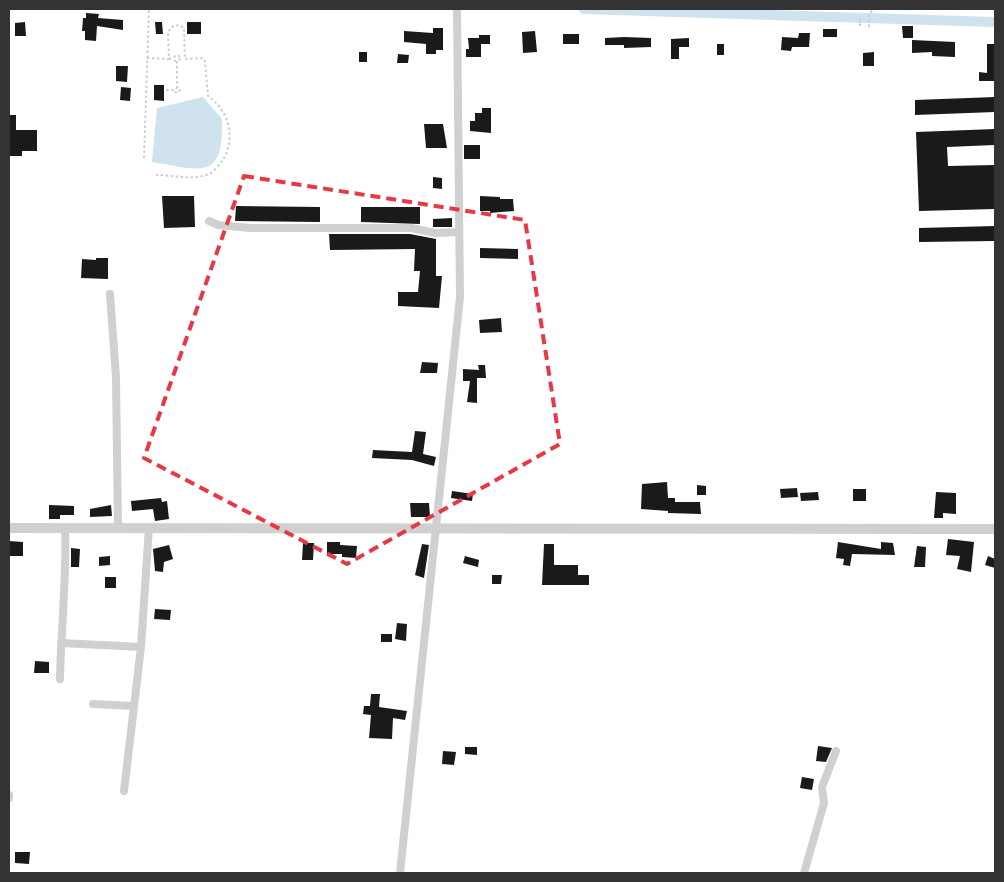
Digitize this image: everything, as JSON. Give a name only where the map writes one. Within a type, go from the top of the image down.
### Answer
[{"type":"street","points":[[400,873],[460,297],[457,9]]},
{"type":"street","points":[[209,221],[218,225],[250,228],[411,228],[435,233],[459,232]]},
{"type":"street","points":[[110,294],[116,378],[118,527]]},
{"type":"street","points":[[124,791],[141,646],[148,527]]},
{"type":"street","points":[[9,528],[995,529]]},
{"type":"street","points":[[60,679],[63,588],[66,560],[65,528]]},
{"type":"street","points":[[61,643],[141,646]]},
{"type":"street","points":[[93,704],[134,706]]},
{"type":"street","points":[[804,873],[824,802],[822,787],[836,751]]},
{"type":"path","points":[[144,158],[148,9]]},
{"type":"path","points":[[869,27],[869,14],[874,9]]},
{"type":"path","points":[[860,16],[860,26]]},
{"type":"path","points":[[169,59],[168,33],[171,26],[179,25],[184,28],[185,59]]},
{"type":"path","points":[[147,58],[169,59],[178,55],[181,59]]},
{"type":"path","points":[[166,90],[176,89],[177,62],[174,58]]},
{"type":"path","points":[[156,175],[208,175],[219,166],[231,138],[227,118],[218,104],[208,96],[203,58],[181,59],[177,62]]},
{"type":"highlighted area","points":[[244,176],[525,220],[560,444],[347,564],[144,458]]},
{"type":"water","points":[[203,97],[222,119],[222,139],[219,153],[214,162],[206,167],[196,169],[152,162],[157,108]]},
{"type":"building","points":[[86,13],[99,14],[98,18],[123,20],[123,30],[97,26],[96,41],[85,40],[85,31],[82,31],[83,18],[86,18]]},
{"type":"building","points":[[25,22],[26,36],[15,36],[15,23]]},
{"type":"building","points":[[155,22],[162,22],[163,34],[156,34]]},
{"type":"building","points":[[187,22],[201,22],[201,34],[187,34]]},
{"type":"building","points":[[902,26],[913,26],[913,38],[903,38]]},
{"type":"building","points":[[433,28],[443,28],[443,50],[436,50],[436,54],[426,54],[426,44],[404,42],[404,31],[433,33]]},
{"type":"building","points":[[823,29],[837,29],[837,37],[823,37]]},
{"type":"building","points":[[535,31],[537,52],[523,53],[522,32]]},
{"type":"building","points":[[799,33],[810,33],[809,47],[792,47],[791,51],[781,50],[782,37],[798,38]]},
{"type":"building","points":[[563,34],[579,34],[579,44],[563,44]]},
{"type":"building","points":[[479,35],[490,35],[490,44],[481,44],[481,57],[466,57],[466,49],[469,49],[468,38],[479,38]]},
{"type":"building","points":[[605,38],[651,38],[651,47],[624,48],[624,45],[605,45]]},
{"type":"building","points":[[689,38],[689,47],[679,47],[679,59],[671,59],[671,39]]},
{"type":"building","points":[[912,40],[955,42],[955,57],[932,56],[932,52],[912,53]]},
{"type":"building","points":[[717,44],[724,44],[724,55],[717,55]]},
{"type":"building","points":[[987,44],[995,44],[995,81],[979,81],[979,72],[987,73]]},
{"type":"building","points":[[359,52],[367,52],[367,62],[359,62]]},
{"type":"building","points":[[874,52],[874,66],[863,66],[863,53]]},
{"type":"building","points":[[398,54],[409,55],[408,63],[397,63]]},
{"type":"building","points":[[116,66],[128,66],[127,82],[116,81]]},
{"type":"building","points":[[154,85],[164,85],[164,101],[154,100]]},
{"type":"building","points":[[121,87],[131,88],[130,101],[120,100]]},
{"type":"building","points":[[995,97],[995,112],[915,115],[915,100]]},
{"type":"building","points":[[482,108],[491,108],[491,133],[470,131],[470,121],[475,121],[475,113],[482,113]]},
{"type":"building","points":[[9,115],[16,115],[16,130],[37,130],[37,151],[22,151],[22,156],[9,156]]},
{"type":"building","points":[[424,124],[443,124],[447,148],[426,148]]},
{"type":"building","points":[[995,129],[995,145],[947,147],[948,166],[995,165],[995,209],[919,211],[916,132]]},
{"type":"building","points":[[464,145],[480,145],[480,159],[464,159]]},
{"type":"building","points":[[433,177],[442,178],[442,189],[433,188]]},
{"type":"building","points":[[162,196],[194,196],[195,227],[164,228]]},
{"type":"building","points":[[480,196],[513,199],[514,211],[490,213],[490,211],[480,211]]},
{"type":"building","points":[[236,206],[320,207],[320,222],[235,221]]},
{"type":"building","points":[[361,207],[420,207],[420,224],[361,222]]},
{"type":"building","points":[[452,218],[452,227],[433,227],[433,219]]},
{"type":"building","points":[[995,226],[995,241],[919,242],[919,228]]},
{"type":"building","points":[[329,234],[410,234],[436,239],[436,276],[442,276],[439,308],[398,306],[398,292],[418,292],[420,271],[414,271],[415,249],[330,250]]},
{"type":"building","points":[[480,248],[518,249],[518,259],[480,258]]},
{"type":"building","points":[[96,258],[108,258],[108,279],[81,278],[82,259],[96,260]]},
{"type":"building","points":[[501,318],[502,332],[480,333],[479,320]]},
{"type":"building","points":[[422,362],[438,363],[437,373],[420,373]]},
{"type":"building","points":[[478,365],[485,365],[486,378],[477,378],[477,403],[467,402],[470,381],[463,381],[463,369],[479,370]]},
{"type":"building","points":[[415,431],[426,432],[423,454],[436,457],[434,466],[412,460],[372,458],[373,450],[412,452]]},
{"type":"building","points":[[667,482],[668,498],[675,498],[675,502],[700,502],[701,514],[668,513],[668,511],[641,509],[642,484]]},
{"type":"building","points":[[697,485],[706,486],[706,495],[697,495]]},
{"type":"building","points":[[797,488],[798,497],[781,498],[780,489]]},
{"type":"building","points":[[853,489],[866,489],[866,501],[853,501]]},
{"type":"building","points":[[452,491],[473,494],[472,501],[451,498]]},
{"type":"building","points":[[818,492],[819,500],[801,501],[800,493]]},
{"type":"building","points":[[936,492],[956,493],[956,514],[943,513],[943,518],[934,518]]},
{"type":"building","points":[[161,498],[162,502],[167,501],[169,519],[155,521],[153,509],[132,511],[131,501]]},
{"type":"building","points":[[410,503],[429,503],[430,517],[411,517]]},
{"type":"building","points":[[49,505],[74,506],[74,515],[60,515],[60,519],[49,519]]},
{"type":"building","points":[[111,505],[112,516],[90,517],[90,509]]},
{"type":"building","points":[[948,539],[974,542],[971,572],[957,569],[960,556],[946,555]]},
{"type":"building","points":[[9,541],[23,542],[23,556],[9,556]]},
{"type":"building","points":[[327,542],[340,542],[340,545],[357,546],[356,558],[342,557],[342,554],[327,554]]},
{"type":"building","points":[[838,542],[881,549],[881,542],[893,543],[895,555],[852,554],[850,566],[843,565],[844,559],[836,558]]},
{"type":"building","points":[[303,543],[314,543],[313,560],[302,560]]},
{"type":"building","points":[[422,544],[429,545],[424,578],[415,575]]},
{"type":"building","points":[[544,544],[554,544],[554,565],[578,565],[578,575],[589,575],[589,585],[542,585]]},
{"type":"building","points":[[169,545],[173,559],[164,562],[163,572],[155,571],[153,549]]},
{"type":"building","points":[[917,546],[926,547],[925,567],[914,567]]},
{"type":"building","points":[[71,548],[80,549],[79,567],[71,567]]},
{"type":"building","points":[[110,556],[110,565],[99,566],[99,557]]},
{"type":"building","points":[[465,556],[479,560],[478,567],[463,563]]},
{"type":"building","points":[[988,556],[995,559],[995,568],[985,565]]},
{"type":"building","points":[[492,575],[502,575],[501,584],[492,584]]},
{"type":"building","points":[[105,577],[116,577],[116,588],[105,588]]},
{"type":"building","points":[[155,609],[171,610],[170,620],[154,619]]},
{"type":"building","points":[[397,623],[407,624],[406,641],[395,639]]},
{"type":"building","points":[[381,634],[392,634],[392,642],[381,642]]},
{"type":"building","points":[[35,661],[49,662],[49,673],[34,673]]},
{"type":"building","points":[[371,694],[380,694],[379,707],[407,711],[405,720],[393,718],[392,739],[369,738],[371,715],[363,714],[364,706],[370,706]]},
{"type":"building","points":[[818,746],[832,748],[826,762],[816,761]]},
{"type":"building","points":[[465,747],[477,747],[477,755],[465,754]]},
{"type":"building","points":[[443,751],[456,752],[454,765],[442,764]]},
{"type":"building","points":[[802,777],[814,779],[812,790],[800,788]]},
{"type":"building","points":[[15,852],[30,852],[29,864],[15,863]]},
{"type":"waterway","points":[[584,9],[995,22]]}]
